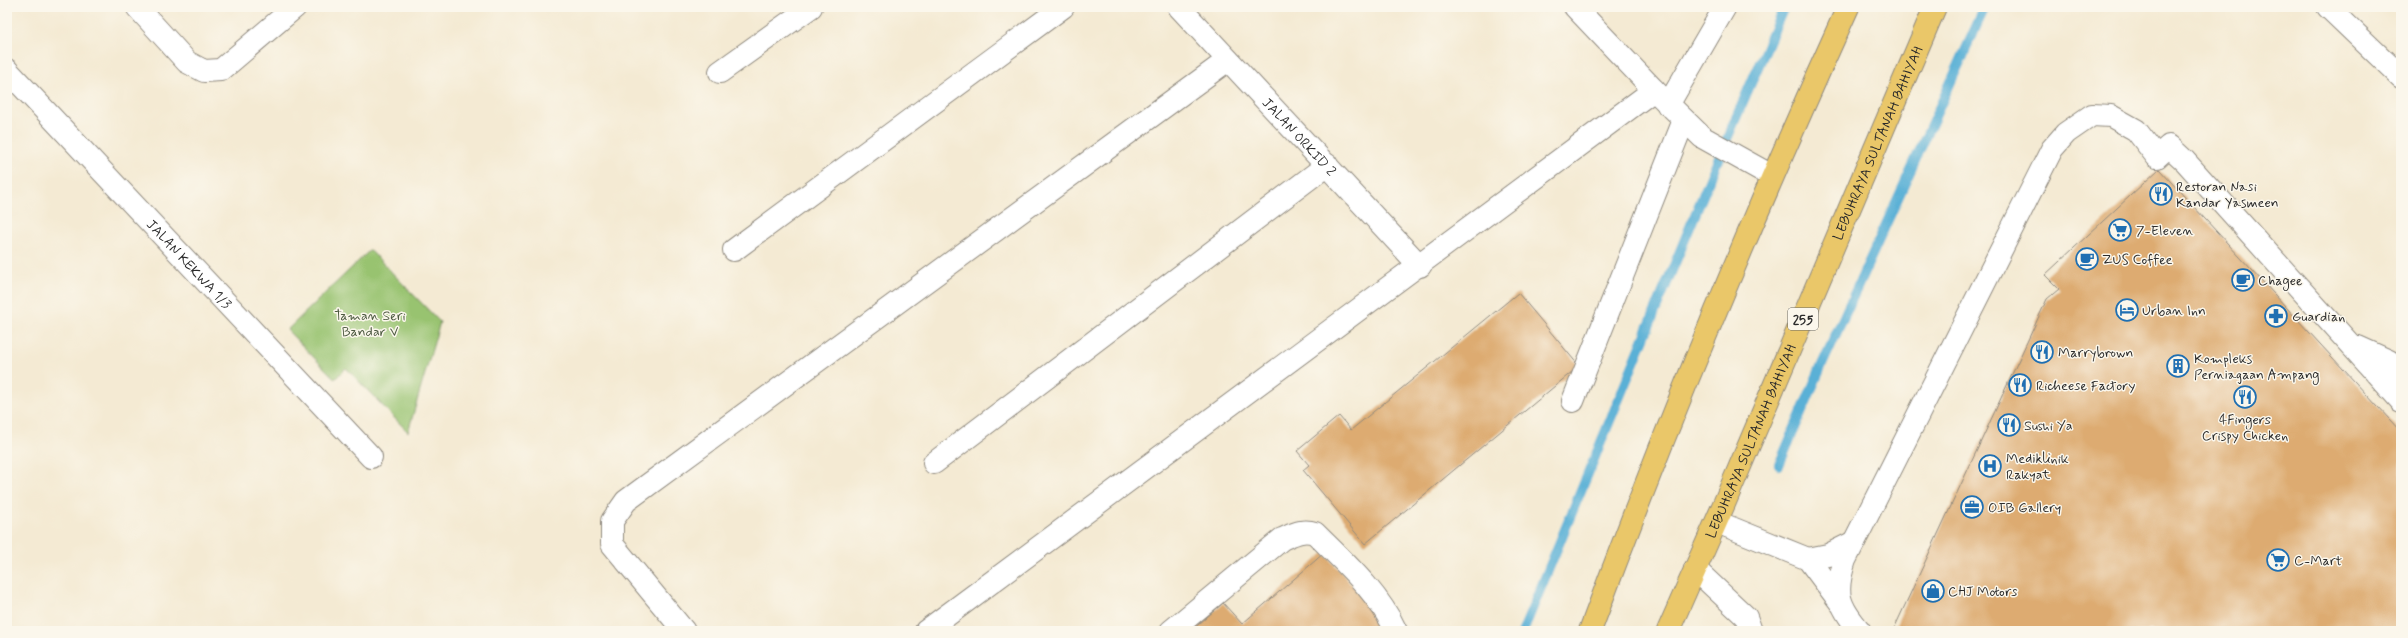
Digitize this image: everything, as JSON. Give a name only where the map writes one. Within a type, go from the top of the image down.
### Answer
[{"type":"main road","points":[[1590,631],[1628,529],[1772,176],[1848,7]]},
{"type":"main road","name":"LEBUHRAYA SULTANAH BAHIYAH","points":[[1668,631],[1717,522],[1935,7]]},
{"type":"street","points":[[136,7],[187,62],[204,71],[221,70],[295,7]]},
{"type":"street","points":[[720,72],[811,7]]},
{"type":"street","points":[[734,250],[1063,7]]},
{"type":"street","name":"JALAN ORKID 2","points":[[1179,7],[1420,266]]},
{"type":"street","points":[[1575,7],[1661,98],[1702,137],[1772,176]]},
{"type":"street","points":[[926,631],[1420,266],[1661,98],[1725,7]]},
{"type":"street","points":[[2328,7],[2401,77]]},
{"type":"street","points":[[684,631],[612,544],[612,521],[626,501],[1228,60]]},
{"type":"street","name":"JALAN KEKWA 1/3","points":[[7,70],[371,457]]},
{"type":"street","points":[[1841,603],[1838,589],[1841,573],[1854,542],[2052,150],[2066,133],[2092,115],[2111,116],[2136,130],[2157,157],[2169,146],[2185,161],[2401,401]]},
{"type":"street","points":[[1573,401],[1684,120]]},
{"type":"street","points":[[934,463],[1326,165]]},
{"type":"street","points":[[2349,343],[2389,361],[2401,374]]},
{"type":"street","points":[[1717,522],[1808,559],[1829,584],[1848,616],[1860,631]]},
{"type":"street","points":[[1171,631],[1282,539],[1299,531],[1307,531],[1315,533],[1358,576],[1387,612],[1396,631]]},
{"type":"street","points":[[1808,559],[1828,555],[1854,542]]},
{"type":"street","points":[[1695,569],[1746,617],[1751,631]]},
{"type":"green space","name":"Taman Seri Bandar V","points":[[370,250],[440,322],[408,432],[346,368],[335,379],[287,330]]},
{"type":"building","name":"Kompleks Perniagaan Ampang","points":[[2159,169],[2401,432],[2401,631],[1893,631],[2047,299],[2059,289],[2045,275]]},
{"type":"building","points":[[1518,293],[1579,366],[1365,544],[1303,470],[1309,465],[1297,451],[1339,416],[1351,430]]},
{"type":"building","points":[[1324,553],[1387,624],[1379,631],[1191,631],[1223,603],[1242,624]]},
{"type":"waterway","points":[[1523,631],[1716,164],[1784,7]]},
{"type":"waterway","points":[[1779,465],[1821,367],[1985,7]]},
{"type":"place","name":"Restoran Nasi Kandar Yasmeen","points":[[2161,194]]},
{"type":"place","name":"7-Eleven","points":[[2120,230]]},
{"type":"place","name":"ZUS Coffee","points":[[2087,259]]},
{"type":"place","name":"Chagee","points":[[2243,280]]},
{"type":"place","name":"Urban Inn","points":[[2127,310]]},
{"type":"place","name":"Guardian","points":[[2276,316]]},
{"type":"place","name":"Marrybrown","points":[[2042,352]]},
{"type":"place","name":"Kompleks Perniagaan Ampang","points":[[2178,366]]},
{"type":"place","name":"Richeese Factory","points":[[2020,385]]},
{"type":"place","name":"4Fingers Crispy Chicken","points":[[2245,397]]},
{"type":"place","name":"Sushi Ya","points":[[2009,425]]},
{"type":"place","name":"Mediklinik Rakyat","points":[[1990,466]]},
{"type":"place","name":"OIB Gallery","points":[[1972,507]]},
{"type":"place","name":"C-Mart","points":[[2278,560]]},
{"type":"place","name":"CHJ Motors","points":[[1933,591]]}]
